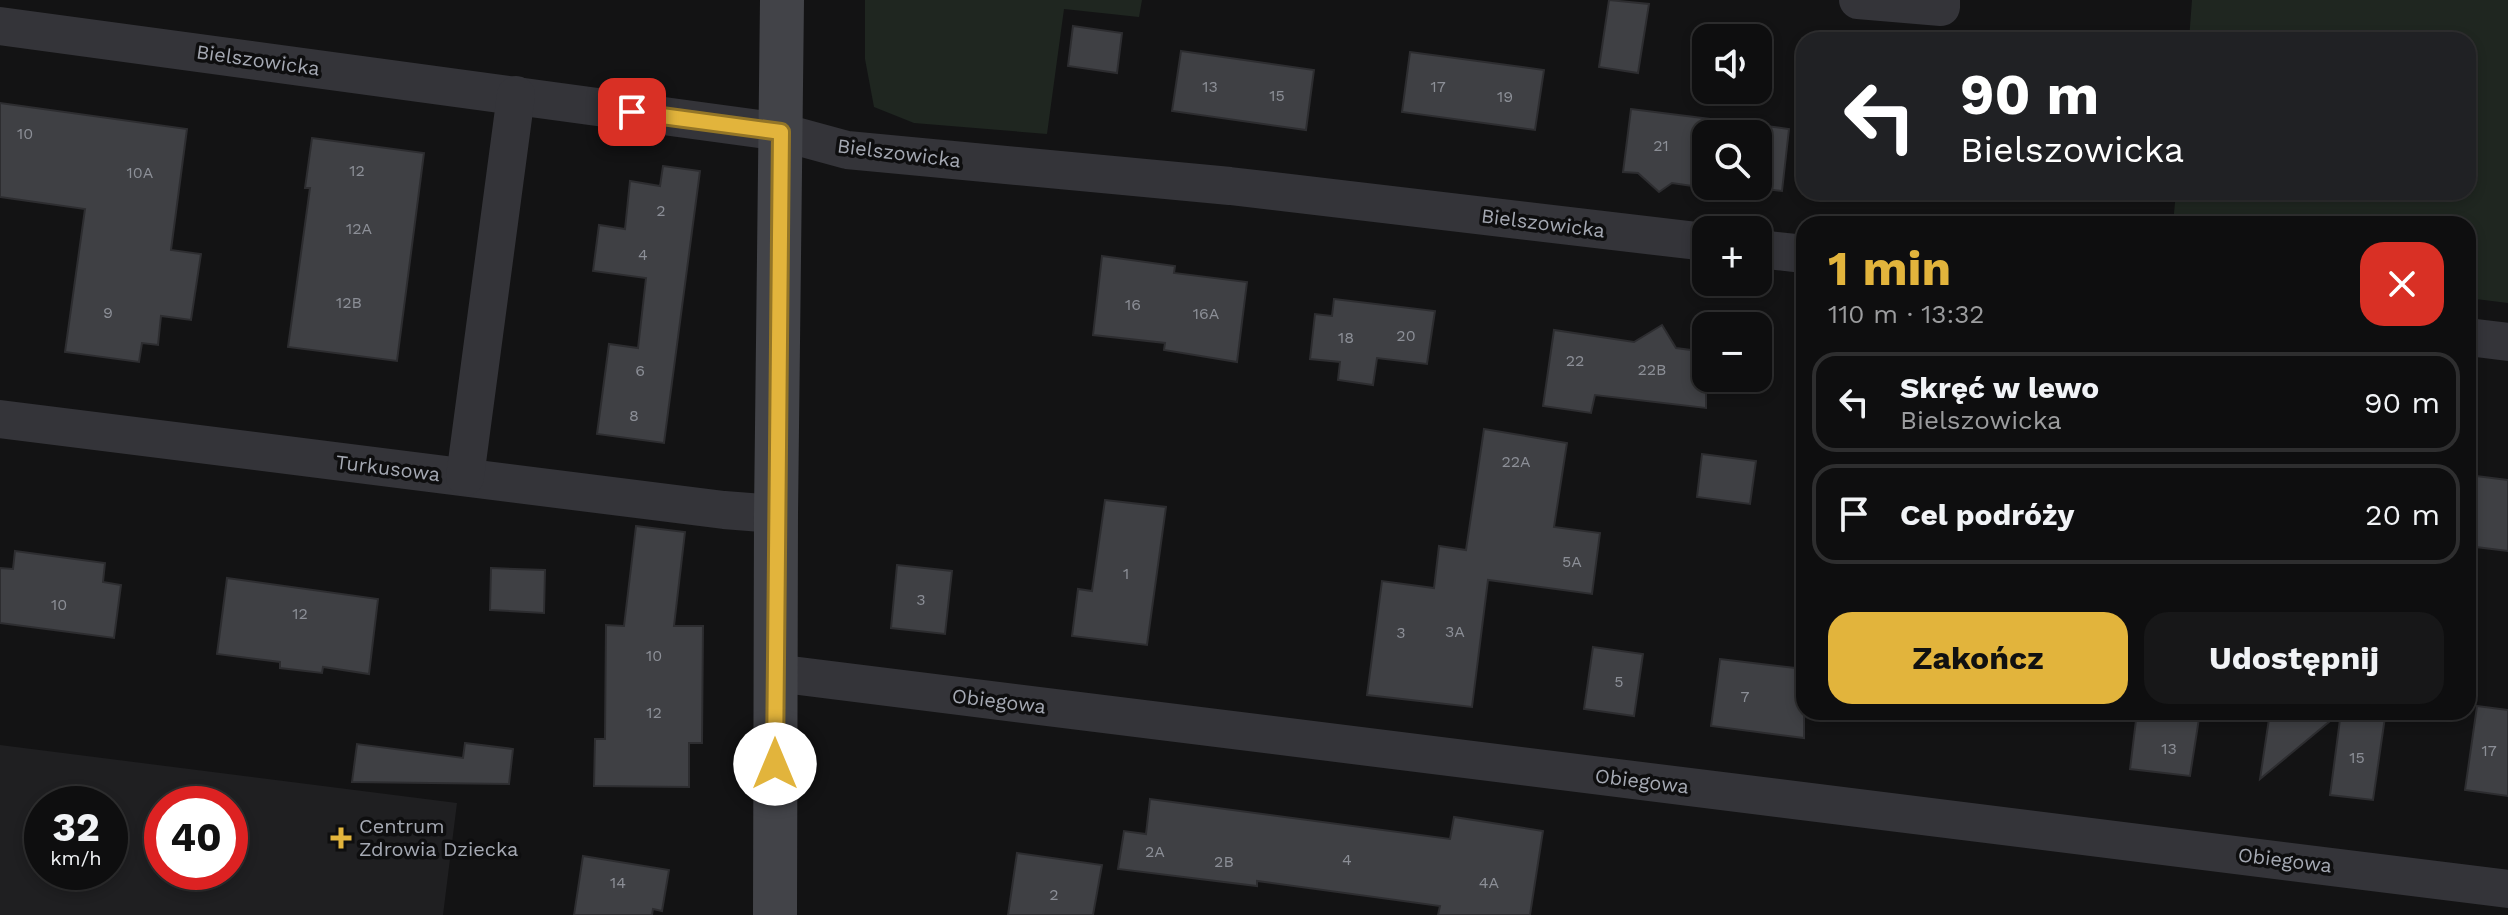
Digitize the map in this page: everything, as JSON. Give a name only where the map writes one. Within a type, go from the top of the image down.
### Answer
[{"type":"street","points":[[775,915],[782,0]]},
{"type":"street","points":[[1858,0],[1941,7],[1941,0]]},
{"type":"street","name":"Bielszowicka","points":[[0,26],[781,132],[847,150],[1230,186],[1692,240]]},
{"type":"street","points":[[465,477],[516,95]]},
{"type":"street","points":[[1772,251],[1796,253]]},
{"type":"street","points":[[2476,338],[2508,342]]},
{"type":"street","name":"Turkusowa","points":[[0,419],[776,514]]},
{"type":"street","name":"Obiegowa","points":[[775,673],[2508,889]]},
{"type":"shaded area","points":[[865,0],[1142,0],[1139,17],[1064,9],[1047,134],[914,123],[874,107],[865,59]]},
{"type":"shaded area","points":[[2192,0],[2508,0],[2508,303],[2476,299],[2476,216],[2174,216],[2175,200],[2476,200],[2476,32],[2190,32]]},
{"type":"shaded area","name":"Centrum Zdrowia Dziecka","points":[[0,745],[457,803],[443,915],[0,915]]},
{"type":"building","points":[[1609,0],[1649,4],[1638,73],[1599,67]]},
{"type":"building","points":[[1073,26],[1122,33],[1117,73],[1068,66]]},
{"type":"building","points":[[1181,51],[1314,70],[1306,130],[1172,111]]},
{"type":"building","points":[[1410,52],[1544,70],[1535,130],[1402,112]]},
{"type":"building","points":[[0,103],[187,129],[171,250],[201,254],[191,320],[161,316],[158,345],[142,343],[139,362],[65,352],[85,209],[0,197]]},
{"type":"building","points":[[1631,109],[1718,120],[1692,120],[1692,186],[1672,183],[1659,192],[1638,173],[1623,172]]},
{"type":"building","points":[[1772,127],[1789,129],[1782,191],[1772,190]]},
{"type":"building","points":[[312,138],[424,153],[397,361],[288,347],[310,188],[305,188]]},
{"type":"building","points":[[663,166],[700,171],[664,443],[597,434],[609,344],[638,348],[646,278],[593,271],[599,225],[625,229],[630,181],[660,186]]},
{"type":"building","points":[[1102,256],[1175,266],[1174,273],[1247,282],[1237,362],[1164,350],[1165,343],[1093,335]]},
{"type":"building","points":[[1334,299],[1435,311],[1427,364],[1377,358],[1373,385],[1338,380],[1340,362],[1310,359],[1315,314],[1332,316]]},
{"type":"building","points":[[1662,325],[1676,348],[1692,350],[1692,392],[1706,392],[1706,408],[1595,395],[1591,413],[1543,406],[1554,330],[1634,342]]},
{"type":"building","points":[[1484,429],[1567,443],[1554,527],[1600,533],[1592,594],[1488,580],[1472,707],[1367,695],[1382,581],[1434,588],[1439,546],[1466,550]]},
{"type":"building","points":[[1702,454],[1756,461],[1750,504],[1697,497]]},
{"type":"building","points":[[2476,476],[2508,480],[2508,551],[2476,547]]},
{"type":"building","points":[[1105,500],[1166,507],[1147,645],[1072,636],[1078,589],[1092,591]]},
{"type":"building","points":[[636,526],[685,532],[674,626],[703,626],[702,743],[689,743],[689,787],[594,786],[595,739],[605,739],[606,625],[624,626]]},
{"type":"building","points":[[15,551],[105,563],[103,582],[121,585],[114,638],[0,623],[0,568],[13,569]]},
{"type":"building","points":[[897,565],[952,571],[945,634],[891,628]]},
{"type":"building","points":[[491,568],[545,570],[544,613],[490,610]]},
{"type":"building","points":[[227,578],[378,599],[369,674],[323,667],[322,673],[280,668],[280,662],[217,654]]},
{"type":"building","points":[[1593,647],[1643,654],[1634,716],[1584,709]]},
{"type":"building","points":[[1720,659],[1796,668],[1796,720],[1804,720],[1804,738],[1711,726]]},
{"type":"building","points":[[2477,706],[2508,710],[2508,796],[2465,790]]},
{"type":"building","points":[[2136,720],[2199,720],[2190,776],[2130,769]]},
{"type":"building","points":[[2269,720],[2331,720],[2260,779]]},
{"type":"building","points":[[2340,720],[2385,720],[2373,800],[2330,795]]},
{"type":"building","points":[[465,743],[513,749],[509,784],[352,782],[357,744],[463,758]]},
{"type":"building","points":[[1150,799],[1450,839],[1454,817],[1543,831],[1530,915],[1438,915],[1440,906],[1257,881],[1257,886],[1118,869],[1124,831],[1146,834]]},
{"type":"building","points":[[1017,853],[1102,865],[1093,915],[1008,915]]},
{"type":"building","points":[[583,856],[669,870],[662,911],[653,909],[652,915],[574,915]]},
{"type":"place","name":"Centrum Zdrowia Dziecka","points":[[341,838]]},
{"type":"route","points":[[632,112],[781,132],[775,764]]}]
